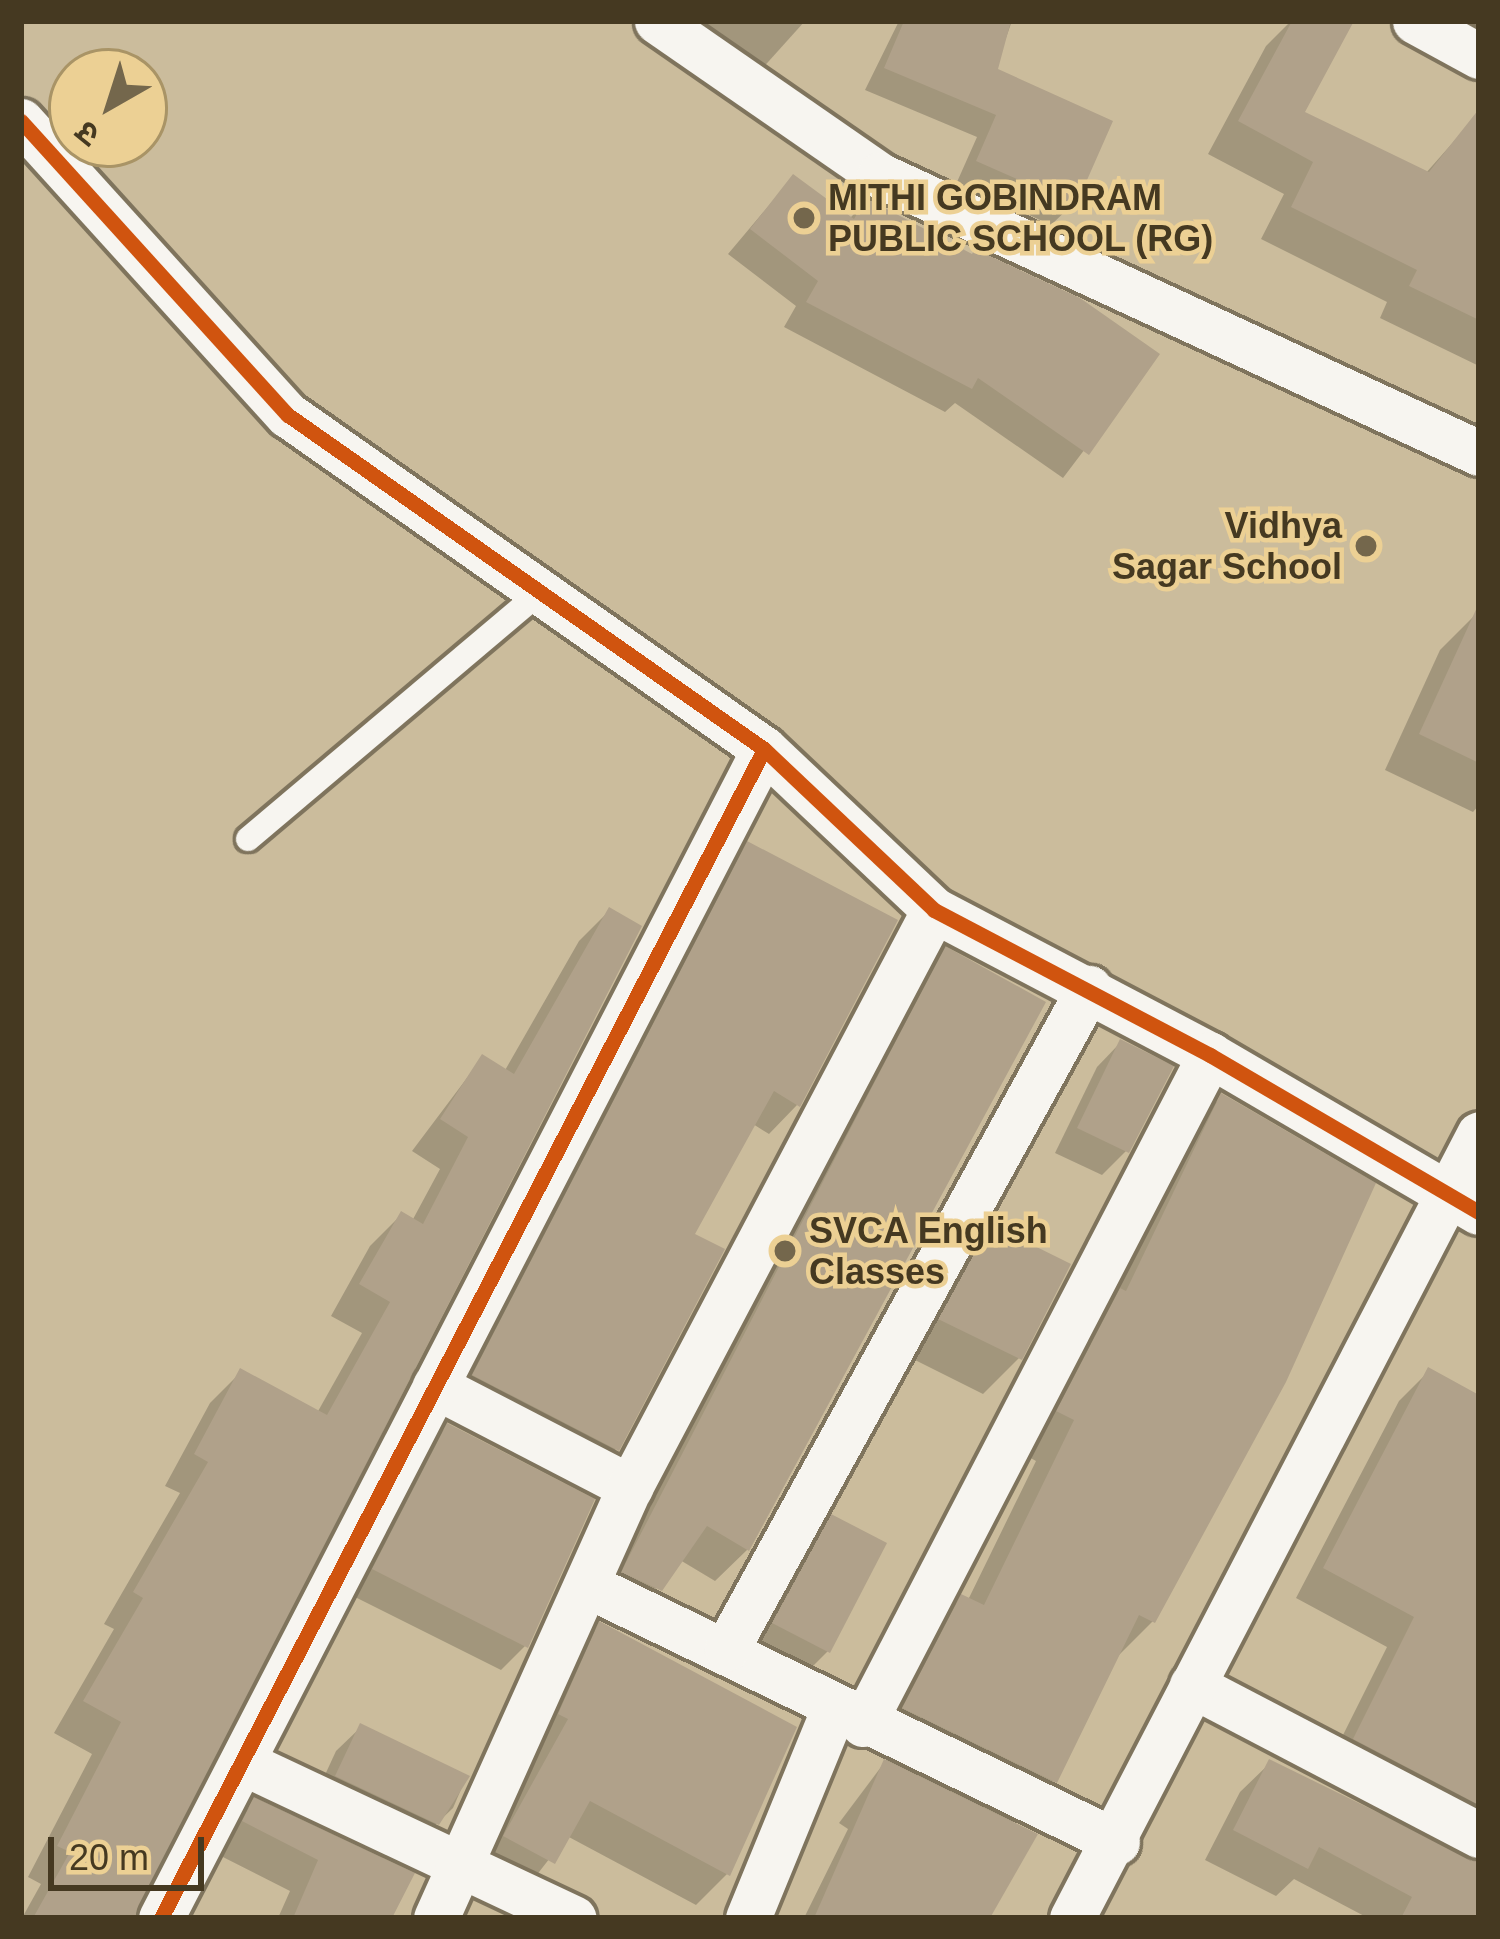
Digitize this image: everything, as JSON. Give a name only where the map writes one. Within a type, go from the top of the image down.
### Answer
[{"type":"street","points":[[657,21],[879,175],[1479,452]]},
{"type":"street","points":[[1415,21],[1479,56]]},
{"type":"street","points":[[21,121],[288,415],[764,749],[934,910],[1210,1055],[1462,1204]]},
{"type":"street","points":[[161,1918],[246,1764],[764,749]]},
{"type":"street","points":[[436,1918],[630,1487],[934,910]]},
{"type":"street","points":[[727,1648],[1089,988]]},
{"type":"street","points":[[748,1918],[849,1716],[1210,1055]]},
{"type":"street","points":[[1072,1918],[1117,1841],[1192,1685],[1462,1204],[1479,1134]]},
{"type":"street","points":[[435,1386],[630,1487]]},
{"type":"street","points":[[587,1585],[727,1648],[849,1716],[1117,1841]]},
{"type":"street","points":[[1192,1685],[1479,1834]]},
{"type":"street","points":[[246,1764],[574,1918]]},
{"type":"lane","points":[[248,839],[539,593]]},
{"type":"building","points":[[904,21],[1011,21],[998,69],[1113,121],[1076,205],[976,161],[996,115],[884,68]]},
{"type":"building","points":[[1292,21],[1354,21],[1305,112],[1429,172],[1479,109],[1479,320],[1409,286],[1417,270],[1291,207],[1313,162],[1238,121]]},
{"type":"building","points":[[793,174],[854,219],[866,198],[972,254],[975,249],[1080,298],[1160,354],[1089,455],[978,378],[972,389],[806,302],[818,281],[750,229]]},
{"type":"building","points":[[1479,603],[1479,763],[1419,734]]},
{"type":"building","points":[[747,841],[898,920],[800,1107],[774,1091],[695,1234],[725,1249],[619,1451],[472,1375]]},
{"type":"building","points":[[609,907],[642,926],[134,1918],[33,1918],[70,1852],[57,1846],[121,1722],[83,1701],[143,1598],[133,1592],[208,1462],[194,1454],[240,1368],[327,1415],[390,1302],[359,1284],[401,1211],[423,1224],[468,1137],[440,1119],[482,1054],[514,1074]]},
{"type":"building","points":[[945,946],[1046,1002],[749,1551],[707,1526],[662,1591],[621,1572]]},
{"type":"building","points":[[1120,1039],[1174,1066],[1129,1153],[1077,1128]]},
{"type":"building","points":[[1221,1093],[1376,1183],[1286,1382],[1155,1623],[1139,1615],[1057,1783],[902,1708],[961,1594],[984,1605],[1074,1420],[1056,1411],[1120,1288],[1126,1291]]},
{"type":"building","points":[[990,1224],[1071,1264],[1022,1360],[938,1319]]},
{"type":"building","points":[[1428,1367],[1479,1395],[1479,1805],[1353,1739],[1414,1617],[1323,1568]]},
{"type":"building","points":[[447,1423],[595,1499],[528,1648],[372,1569]]},
{"type":"building","points":[[831,1514],[887,1543],[830,1653],[772,1623]]},
{"type":"building","points":[[599,1621],[797,1727],[730,1876],[590,1801],[555,1864],[503,1836],[568,1719],[558,1714]]},
{"type":"building","points":[[360,1723],[470,1776],[439,1825],[335,1776]]},
{"type":"building","points":[[884,1759],[1038,1834],[990,1918],[814,1918]]},
{"type":"building","points":[[1269,1759],[1479,1862],[1479,1918],[1401,1918],[1412,1897],[1319,1847],[1308,1869],[1233,1830]]},
{"type":"building","points":[[254,1797],[415,1873],[392,1918],[293,1918],[318,1860],[242,1821]]},
{"type":"cycle path","points":[[21,121],[288,415],[764,749],[934,910],[1210,1055],[1479,1212]]},
{"type":"cycle path","points":[[161,1918],[764,749]]},
{"type":"place","name":"MITHI GOBINDRAM PUBLIC SCHOOL (RG)","points":[[804,218]]},
{"type":"place","name":"Vidhya Sagar School","points":[[1366,546]]},
{"type":"place","name":"SVCA English Classes","points":[[785,1251]]}]
